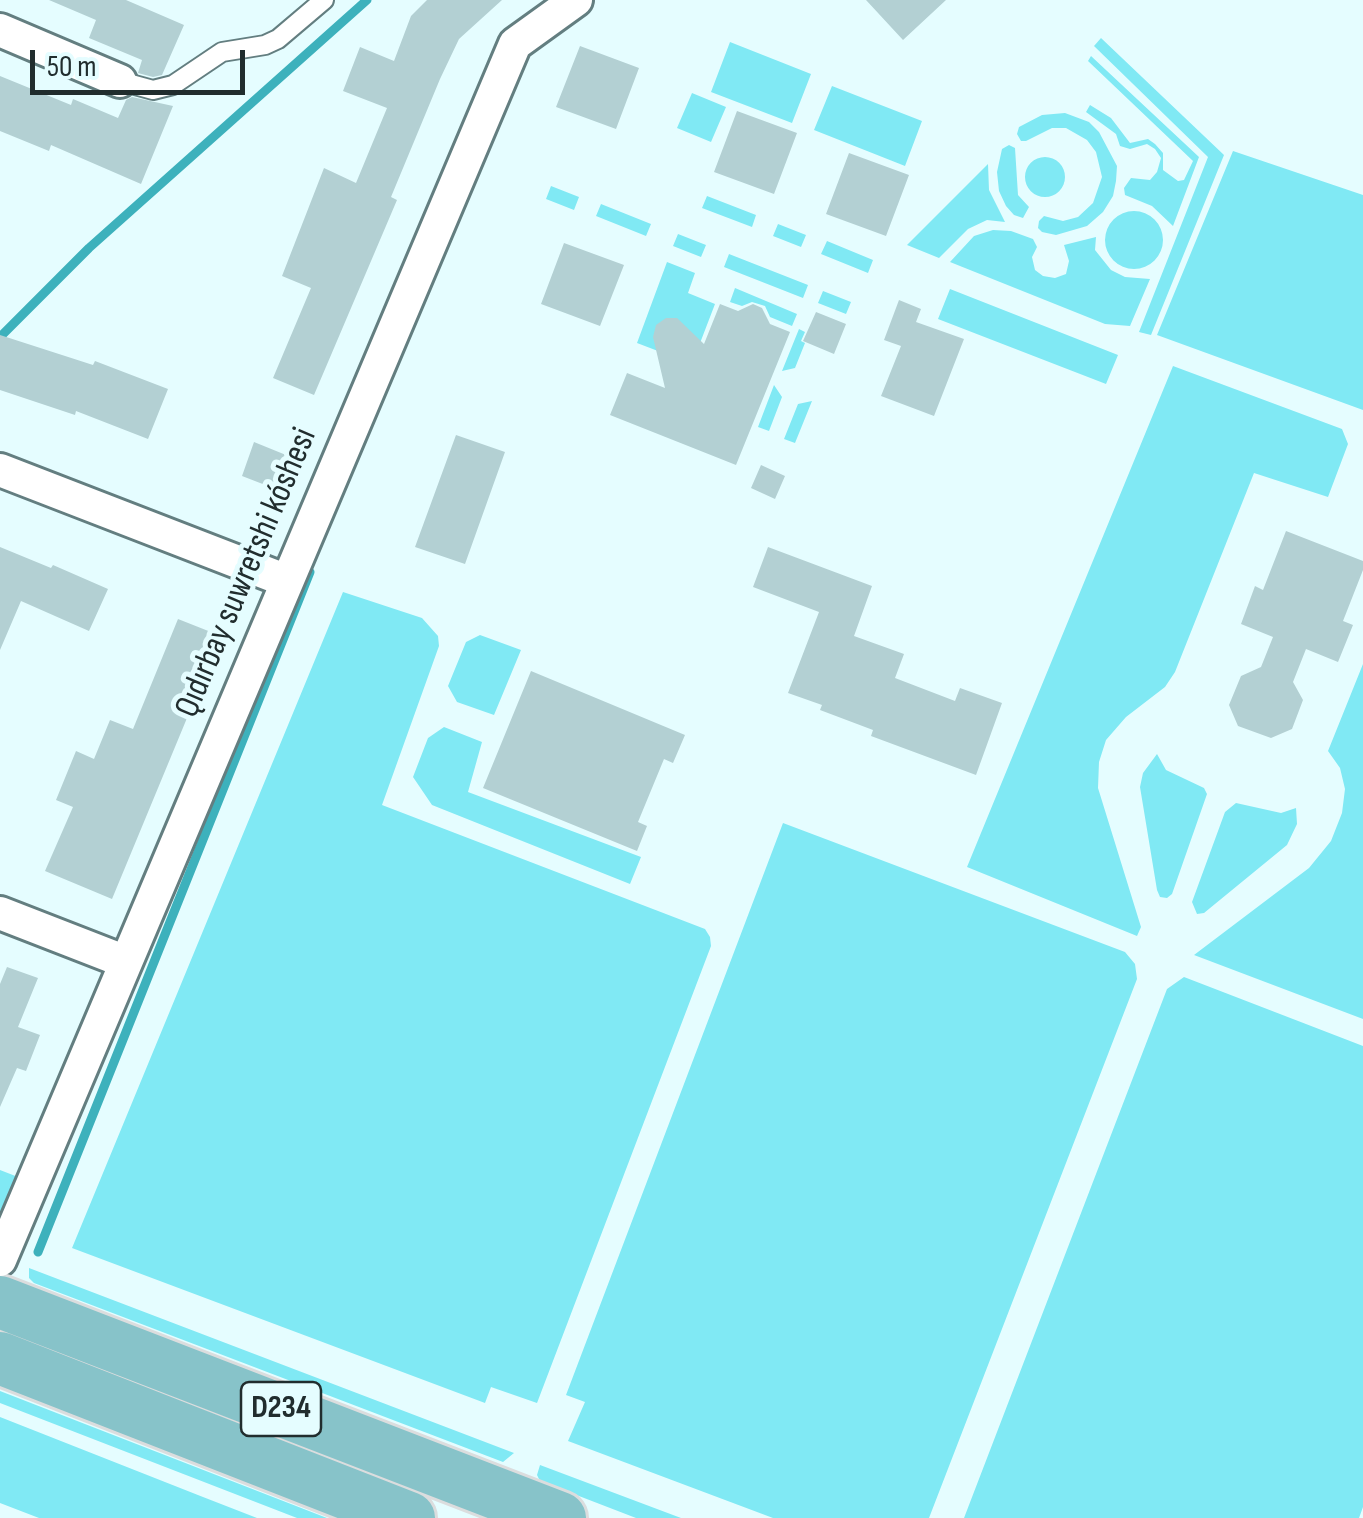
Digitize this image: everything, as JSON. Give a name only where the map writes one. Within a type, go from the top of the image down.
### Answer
[{"type":"main road","name":"D234","points":[[0,1302],[560,1518]]},
{"type":"main road","name":"D234","points":[[0,1358],[409,1518]]},
{"type":"street","name":"Qıdırbay suwretshi kóshesi","points":[[0,1260],[515,44],[576,0]]},
{"type":"street","points":[[0,30],[120,81]]},
{"type":"street","points":[[0,470],[287,581]]},
{"type":"street","points":[[0,914],[126,962]]},
{"type":"lane","points":[[120,81],[153,90],[174,85],[222,52],[265,45],[278,38],[324,0]]},
{"type":"shaded area","points":[[1101,38],[1224,155],[1151,335],[1139,332],[1208,157],[1094,46]]},
{"type":"shaded area","points":[[730,42],[811,74],[792,123],[711,92]]},
{"type":"shaded area","points":[[1091,56],[1199,157],[1173,226],[1152,206],[1125,195],[1124,188],[1131,178],[1150,180],[1157,172],[1161,158],[1155,149],[1147,144],[1130,149],[1120,146],[1116,134],[1086,112],[1090,105],[1111,118],[1130,143],[1148,139],[1155,144],[1163,153],[1163,170],[1178,181],[1184,180],[1193,161],[1088,61]]},
{"type":"shaded area","points":[[832,86],[922,121],[905,166],[814,130]]},
{"type":"shaded area","points":[[692,93],[726,107],[711,142],[677,128]]},
{"type":"shaded area","points":[[1065,113],[1089,122],[1099,132],[1117,166],[1116,181],[1113,196],[1103,212],[1087,226],[1056,235],[1042,232],[1039,221],[1044,216],[1063,221],[1078,217],[1093,203],[1102,177],[1096,152],[1087,140],[1066,128],[1052,128],[1026,141],[1021,141],[1017,134],[1019,127],[1042,115]]},
{"type":"shaded area","points":[[1009,145],[1015,148],[1018,195],[1029,207],[1023,218],[1006,206],[999,191],[997,172],[1002,149]]},
{"type":"shaded area","points":[[1233,151],[1363,195],[1363,410],[1157,335]]},
{"type":"shaded area","points":[[1045,157],[1059,163],[1065,177],[1059,191],[1045,197],[1031,191],[1025,177],[1031,163]]},
{"type":"shaded area","points":[[988,164],[989,190],[1005,222],[987,220],[968,229],[939,258],[907,245]]},
{"type":"shaded area","points":[[551,186],[579,197],[574,210],[546,199]]},
{"type":"shaded area","points":[[707,196],[756,215],[752,227],[702,208]]},
{"type":"shaded area","points":[[601,204],[651,224],[646,236],[596,216]]},
{"type":"shaded area","points":[[1134,211],[1154,220],[1163,240],[1154,260],[1134,269],[1114,260],[1105,240],[1114,220]]},
{"type":"shaded area","points":[[778,224],[806,235],[801,247],[773,236]]},
{"type":"shaded area","points":[[993,230],[1033,239],[1037,247],[1032,257],[1035,270],[1055,278],[1066,274],[1069,261],[1064,245],[1096,237],[1095,250],[1111,270],[1125,277],[1150,279],[1130,326],[1105,324],[950,262],[974,236]]},
{"type":"shaded area","points":[[678,234],[706,245],[701,257],[673,246]]},
{"type":"shaded area","points":[[827,241],[873,260],[868,273],[821,254]]},
{"type":"shaded area","points":[[729,254],[808,285],[803,298],[724,267]]},
{"type":"shaded area","points":[[667,262],[695,273],[688,293],[715,304],[692,364],[637,343]]},
{"type":"shaded area","points":[[735,288],[797,314],[792,326],[770,317],[765,306],[730,302]]},
{"type":"shaded area","points":[[950,289],[1118,355],[1106,384],[938,319]]},
{"type":"shaded area","points":[[823,291],[851,302],[846,314],[818,303]]},
{"type":"shaded area","points":[[799,329],[805,332],[801,341],[805,343],[795,368],[782,371]]},
{"type":"shaded area","points":[[1173,366],[1342,429],[1348,444],[1328,497],[1254,473],[1175,672],[1165,687],[1126,717],[1106,740],[1099,762],[1098,788],[1141,927],[1137,936],[967,867]]},
{"type":"shaded area","points":[[774,385],[782,397],[769,431],[758,427]]},
{"type":"shaded area","points":[[812,401],[795,443],[784,439],[798,404]]},
{"type":"shaded area","points":[[343,592],[422,618],[438,636],[439,646],[382,805],[705,929],[710,937],[711,946],[537,1403],[491,1387],[485,1403],[72,1248]]},
{"type":"shaded area","points":[[480,635],[521,650],[494,715],[457,702],[448,686],[466,642]]},
{"type":"shaded area","points":[[1363,664],[1363,1019],[1194,955],[1309,868],[1331,841],[1342,813],[1345,789],[1340,768],[1328,751]]},
{"type":"shaded area","points":[[444,727],[482,742],[468,792],[641,857],[630,884],[432,805],[413,777],[428,738]]},
{"type":"shaded area","points":[[1157,754],[1166,770],[1204,788],[1207,794],[1172,894],[1167,898],[1160,897],[1157,890],[1140,787],[1143,773]]},
{"type":"shaded area","points":[[1236,803],[1281,813],[1296,808],[1297,824],[1287,845],[1204,913],[1197,914],[1192,902],[1225,812]]},
{"type":"shaded area","points":[[783,823],[1125,952],[1135,964],[1137,979],[929,1518],[773,1518],[568,1441],[585,1402],[566,1395]]},
{"type":"shaded area","points":[[1184,977],[1363,1046],[1363,1507],[1359,1518],[964,1518],[1167,989]]},
{"type":"shaded area","points":[[0,1170],[18,1177],[0,1217]]},
{"type":"shaded area","points":[[29,1268],[514,1453],[503,1462],[34,1283],[29,1278]]},
{"type":"shaded area","points":[[0,1391],[327,1518],[297,1518],[0,1403]]},
{"type":"shaded area","points":[[0,1417],[257,1518],[39,1518],[0,1503]]},
{"type":"shaded area","points":[[540,1465],[681,1518],[636,1518],[540,1481]]},
{"type":"building","points":[[49,0],[126,0],[184,25],[162,75],[153,77],[138,73],[142,60],[89,38],[96,20]]},
{"type":"building","points":[[427,0],[502,0],[459,39],[391,197],[397,200],[314,395],[273,378],[311,288],[282,276],[324,168],[356,183],[387,108],[343,91],[360,47],[394,61],[411,16]]},
{"type":"building","points":[[866,0],[946,0],[903,40]]},
{"type":"building","points":[[580,46],[639,68],[616,129],[556,107]]},
{"type":"building","points":[[0,76],[71,105],[73,99],[118,118],[126,100],[132,97],[173,106],[141,184],[51,145],[49,151],[0,131]]},
{"type":"building","points":[[737,111],[797,133],[774,194],[714,172]]},
{"type":"building","points":[[849,153],[909,175],[886,236],[826,214]]},
{"type":"building","points":[[564,243],[624,265],[600,326],[541,304]]},
{"type":"building","points":[[899,300],[921,309],[916,322],[964,339],[934,416],[881,396],[901,346],[884,340]]},
{"type":"building","points":[[720,304],[738,311],[753,304],[762,308],[770,324],[790,332],[736,465],[610,415],[627,373],[665,388],[653,337],[656,325],[666,318],[677,318],[704,344]]},
{"type":"building","points":[[816,312],[846,324],[834,354],[803,341]]},
{"type":"building","points":[[0,335],[93,365],[95,361],[168,389],[148,439],[76,411],[75,415],[0,390]]},
{"type":"building","points":[[456,435],[505,452],[465,564],[415,547]]},
{"type":"building","points":[[254,442],[286,455],[273,488],[242,476]]},
{"type":"building","points":[[761,465],[785,476],[775,499],[751,488]]},
{"type":"building","points":[[1286,531],[1363,561],[1363,570],[1343,621],[1353,625],[1338,662],[1306,649],[1293,682],[1303,700],[1292,729],[1271,738],[1238,726],[1229,705],[1241,676],[1261,667],[1273,637],[1241,624],[1255,586],[1263,590]]},
{"type":"building","points":[[0,547],[108,589],[89,631],[21,601],[0,650]]},
{"type":"building","points":[[768,547],[872,586],[854,636],[904,654],[895,678],[955,701],[960,688],[1002,703],[976,775],[871,736],[873,730],[788,693],[819,612],[753,587]]},
{"type":"building","points":[[178,619],[221,636],[112,899],[45,871],[73,807],[56,800],[76,751],[94,759],[110,720],[133,729]]},
{"type":"building","points":[[531,671],[685,735],[673,763],[664,759],[638,822],[647,826],[637,851],[483,788]]},
{"type":"building","points":[[7,967],[38,978],[18,1027],[40,1035],[26,1071],[17,1068],[0,1107],[0,984]]},
{"type":"waterway","points":[[0,337],[89,248],[367,0]]},
{"type":"waterway","points":[[38,1252],[310,572]]}]
